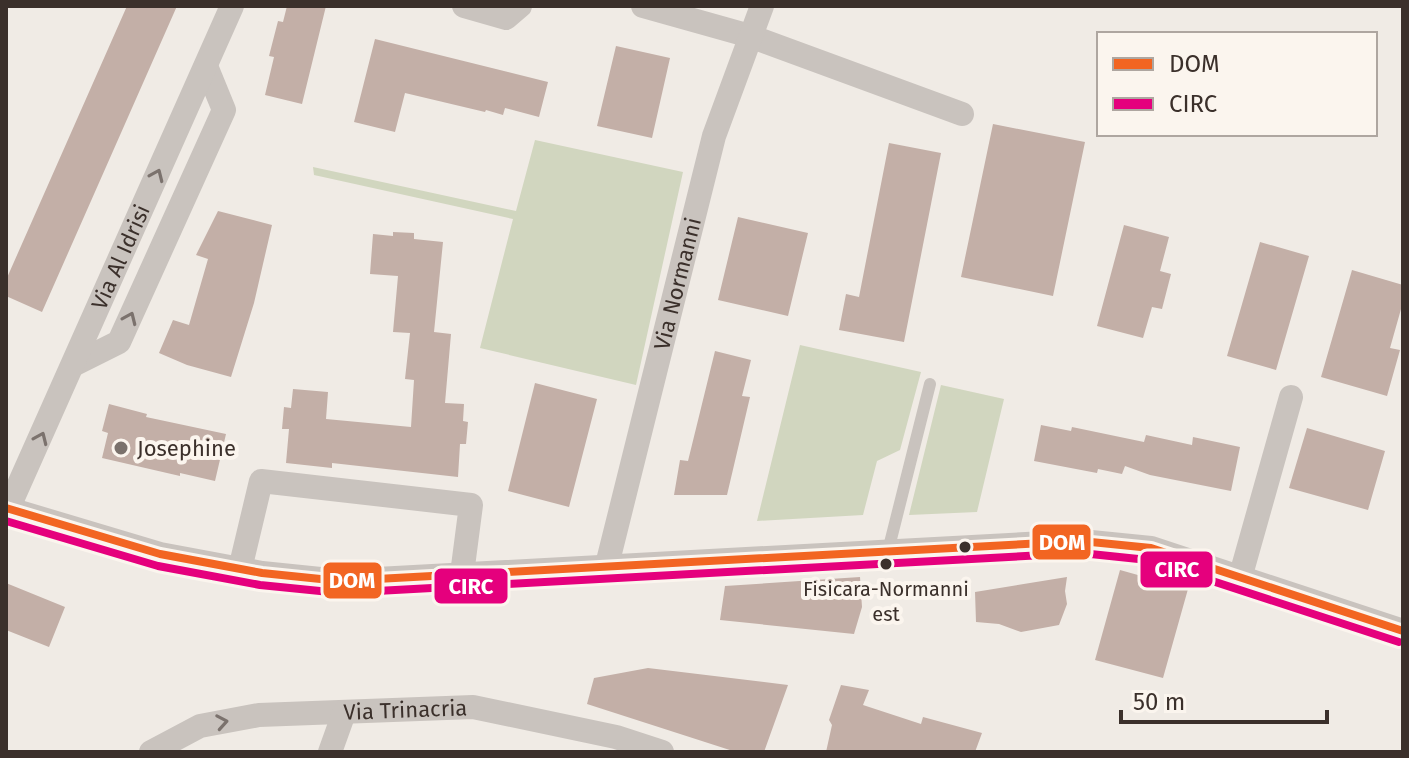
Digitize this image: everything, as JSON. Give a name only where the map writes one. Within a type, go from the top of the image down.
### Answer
[{"type":"street","name":"Via Al Idrisi","points":[[7,508],[232,6]]},
{"type":"street","points":[[464,6],[506,18],[520,6]]},
{"type":"street","points":[[643,6],[750,36],[962,114]]},
{"type":"street","name":"Via Normanni","points":[[607,565],[714,136],[762,6]]},
{"type":"street","points":[[73,365],[119,342],[224,110],[206,66]]},
{"type":"street","points":[[1240,578],[1291,397]]},
{"type":"street","points":[[240,569],[261,481],[471,505],[462,574]]},
{"type":"street","points":[[7,508],[160,554],[240,569],[340,581],[1081,541],[1151,548],[1403,631]]},
{"type":"street","name":"Via Trinacria","points":[[151,752],[200,726],[259,715],[473,707],[614,744],[662,752]]},
{"type":"street","points":[[330,752],[344,713]]},
{"type":"lane","points":[[888,551],[930,384]]},
{"type":"green space","points":[[535,140],[683,172],[636,385],[480,348],[513,219],[314,175],[313,167],[516,211]]},
{"type":"green space","points":[[800,345],[921,372],[900,450],[877,461],[863,515],[757,521]]},
{"type":"green space","points":[[941,385],[1004,399],[977,512],[909,515]]},
{"type":"building","points":[[127,6],[177,6],[42,312],[6,296],[6,280]]},
{"type":"building","points":[[287,6],[326,6],[302,104],[265,95],[274,57],[269,56],[278,21],[283,22]]},
{"type":"building","points":[[375,39],[548,82],[539,117],[505,108],[503,115],[485,112],[405,93],[395,132],[354,122]]},
{"type":"building","points":[[616,46],[670,58],[652,138],[597,126]]},
{"type":"building","points":[[993,124],[1085,142],[1053,296],[961,277]]},
{"type":"building","points":[[889,143],[941,153],[904,342],[839,330],[846,294],[859,297]]},
{"type":"building","points":[[218,211],[272,225],[254,303],[231,377],[187,365],[159,353],[173,320],[189,325],[208,259],[196,255]]},
{"type":"building","points":[[738,217],[808,233],[788,316],[718,300]]},
{"type":"building","points":[[1124,225],[1169,237],[1160,271],[1171,274],[1162,309],[1152,307],[1143,338],[1097,326]]},
{"type":"building","points":[[393,232],[414,233],[414,239],[443,242],[434,332],[451,334],[445,403],[464,404],[463,421],[468,422],[466,444],[460,444],[458,477],[332,463],[332,468],[286,463],[289,429],[282,429],[284,407],[291,408],[293,389],[328,392],[326,419],[411,427],[414,380],[405,379],[410,333],[393,332],[398,276],[370,274],[373,234],[393,236]]},
{"type":"building","points":[[1260,242],[1309,256],[1276,370],[1227,356]]},
{"type":"building","points":[[1352,270],[1403,285],[1403,302],[1390,348],[1400,350],[1387,396],[1321,377]]},
{"type":"building","points":[[715,351],[751,360],[742,396],[750,397],[727,495],[674,495],[680,460],[688,461]]},
{"type":"building","points":[[535,383],[597,399],[569,507],[508,491]]},
{"type":"building","points":[[109,404],[147,414],[146,417],[226,434],[215,481],[102,458],[108,433],[102,431]]},
{"type":"building","points":[[1041,425],[1071,431],[1072,427],[1144,442],[1146,435],[1192,445],[1193,437],[1240,447],[1231,491],[1150,475],[1125,466],[1122,474],[1098,469],[1097,473],[1034,461]]},
{"type":"building","points":[[1307,428],[1385,451],[1368,510],[1289,488]]},
{"type":"building","points":[[1120,570],[1188,589],[1163,678],[1095,660]]},
{"type":"building","points":[[860,577],[862,607],[854,634],[720,620],[725,586]]},
{"type":"building","points":[[1067,577],[1067,604],[1059,625],[1021,632],[999,624],[976,622],[975,592]]},
{"type":"building","points":[[6,583],[65,607],[49,647],[6,630]]},
{"type":"building","points":[[648,668],[788,685],[764,752],[736,752],[587,704],[594,678]]},
{"type":"building","points":[[841,685],[869,690],[863,705],[921,724],[923,717],[982,733],[975,752],[826,752],[832,725],[829,720]]},
{"type":"transit line","name":"DOM","points":[[6,508],[160,554],[262,573],[340,581],[1081,541],[1151,548],[1403,631]]},
{"type":"transit line","name":"CIRC","points":[[6,521],[158,566],[260,585],[340,593],[1081,553],[1148,560],[1399,642]]},
{"type":"place","name":"Josephine","points":[[121,448]]},
{"type":"place","name":"Fisicara-Normanni est","points":[[886,564]]}]
